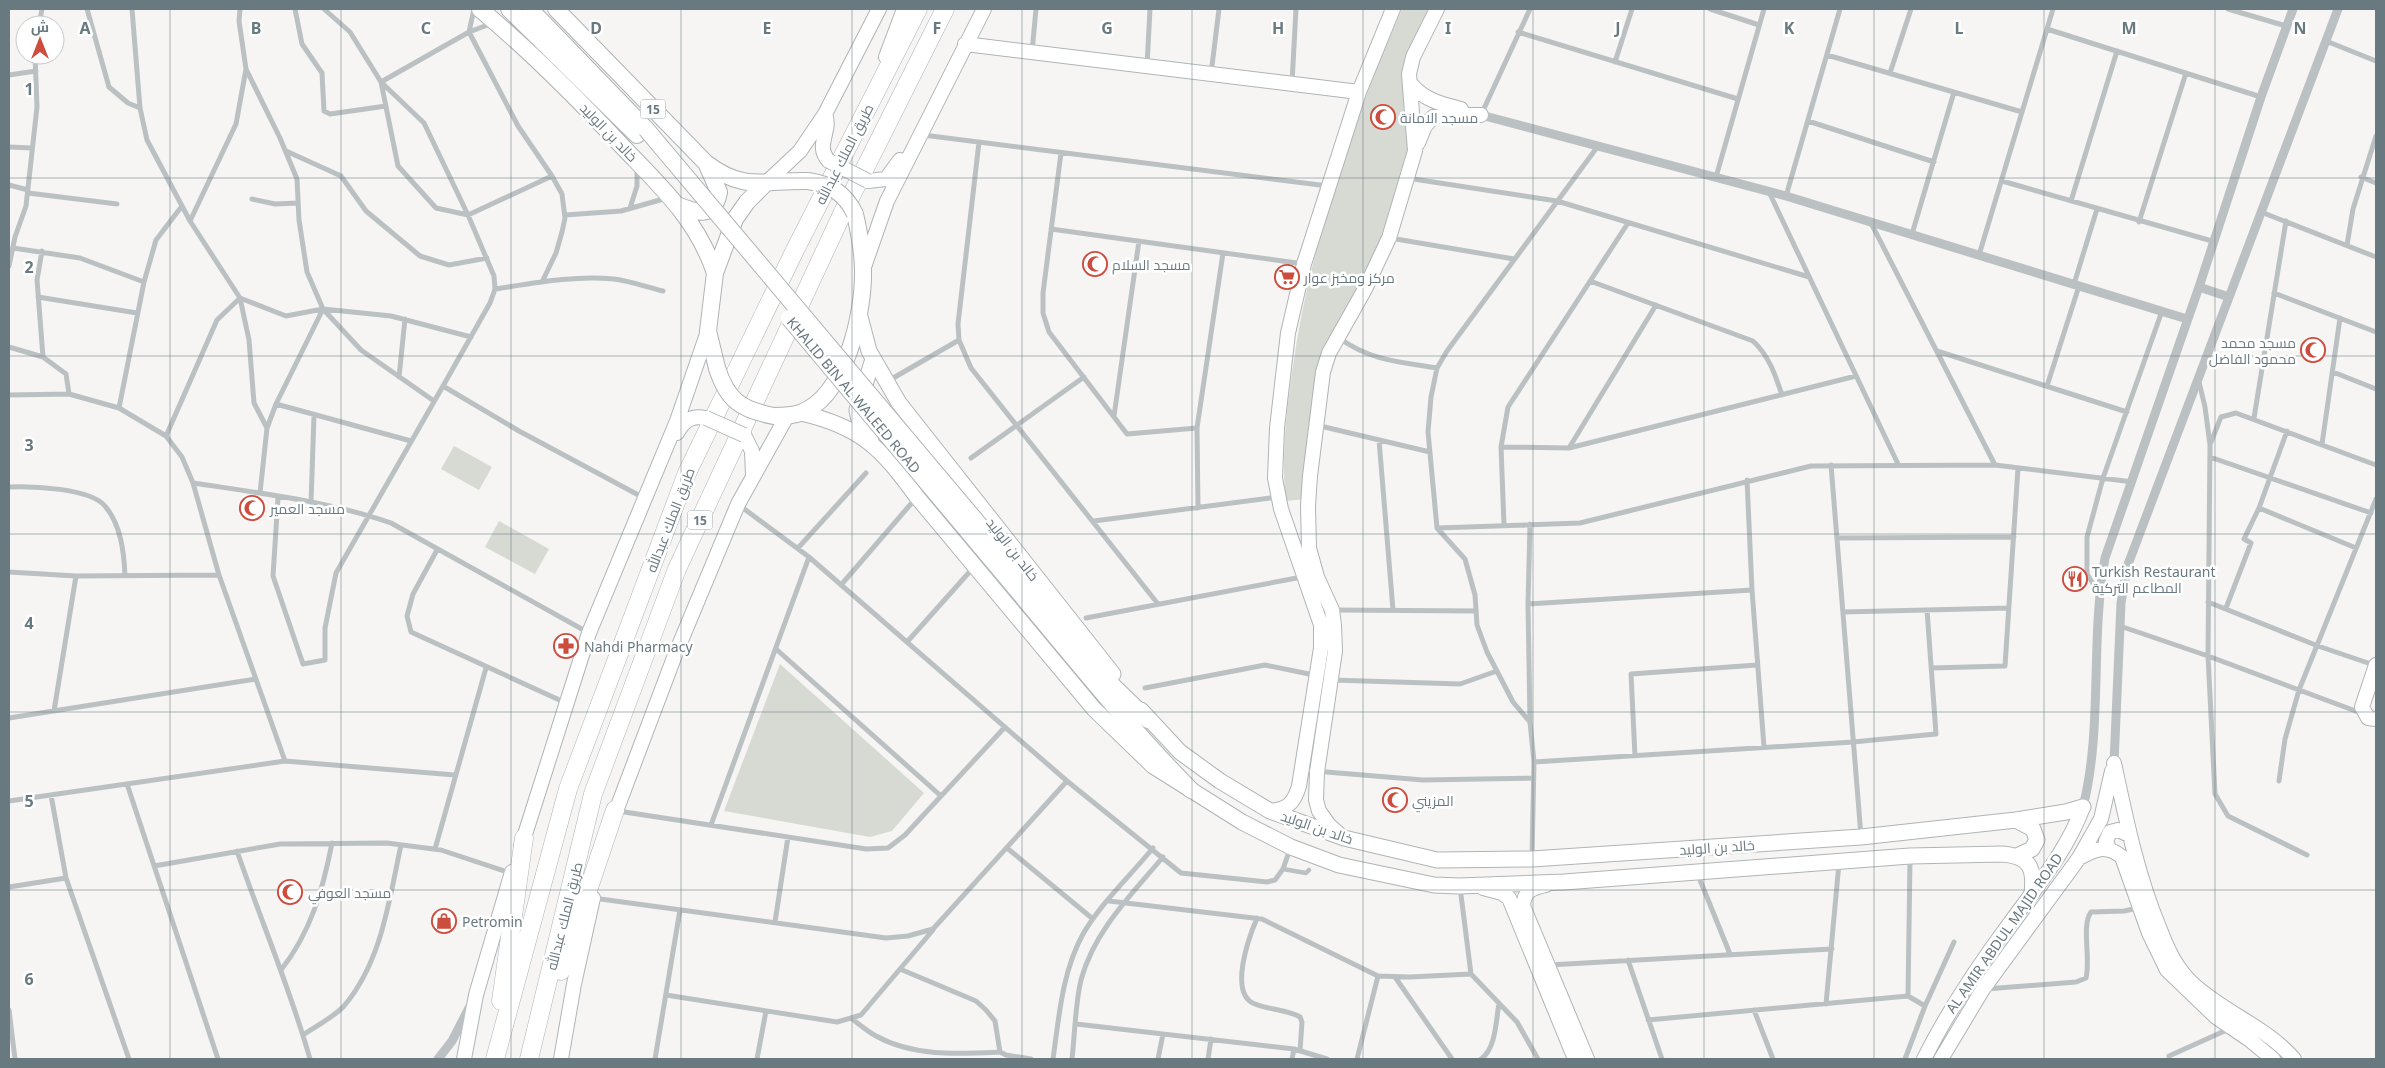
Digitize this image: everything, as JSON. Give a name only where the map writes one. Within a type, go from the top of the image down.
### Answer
[{"type":"highway","name":"خالد بن الوليد","points":[[480,9],[587,109],[673,201],[690,221],[707,250],[715,273]]},
{"type":"highway","name":"KHALID BIN AL WALEED ROAD","points":[[508,9],[641,132]]},
{"type":"highway","name":"KHALID BIN AL WALEED ROAD","points":[[530,9],[641,132],[998,557],[1110,683],[1148,720]]},
{"type":"highway","name":"خالد بن الوليد","points":[[556,9],[706,163],[721,174],[738,181],[765,184],[808,181],[823,184],[836,190],[848,200],[855,214],[863,270],[859,312],[852,341],[835,383],[822,398],[787,415],[755,412],[737,404],[723,388],[708,331],[715,273],[735,219],[765,184]]},
{"type":"highway","name":"طريق الملك عبدالله","points":[[494,1059],[568,789],[687,473],[918,9]]},
{"type":"highway","name":"طريق الملك عبدالله","points":[[530,1059],[593,794],[677,569],[843,212],[945,9]]},
{"type":"highway","name":"15","points":[[673,201],[695,212],[706,212],[714,206],[719,192],[706,163]]},
{"type":"highway","name":"KHALID BIN AL WALEED ROAD","points":[[998,557],[1104,697],[1191,790]]},
{"type":"highway","points":[[530,1059],[615,810]]},
{"type":"highway","points":[[494,1059],[524,838]]},
{"type":"main road","points":[[765,184],[800,151],[825,114],[879,9]]},
{"type":"main road","points":[[860,123],[904,9]]},
{"type":"main road","points":[[863,270],[887,201],[984,9]]},
{"type":"main road","points":[[1344,838],[1329,825],[1319,811],[1316,800],[1324,678],[1321,625],[1303,576],[1279,497],[1275,468],[1287,341],[1304,264],[1359,92],[1392,9]]},
{"type":"main road","points":[[1415,151],[1409,74],[1413,57],[1437,9]]},
{"type":"main road","points":[[965,44],[1359,92]]},
{"type":"main road","points":[[1411,84],[1419,95],[1481,115]]},
{"type":"main road","points":[[825,114],[827,126],[822,146],[824,154],[829,161],[868,181],[877,182],[886,179],[897,163],[911,153]]},
{"type":"main road","points":[[1270,811],[1288,806],[1295,799],[1324,678],[1335,651],[1332,610],[1317,577],[1309,548],[1308,506],[1323,372],[1329,353],[1365,289],[1389,238],[1415,151],[1425,126],[1432,117],[1450,114],[1481,115]]},
{"type":"main road","name":"خالد بن الوليد","points":[[859,312],[865,339],[899,403],[1148,720],[1180,752],[1220,781],[1270,811],[1344,838],[1437,860],[1532,859],[1861,837],[2016,820],[2066,812],[2083,807]]},
{"type":"main road","points":[[464,1059],[476,995],[512,873],[589,633],[677,421],[708,331]]},
{"type":"main road","points":[[872,443],[859,420],[857,410],[874,359]]},
{"type":"main road","points":[[561,1059],[574,984],[615,810],[675,655],[738,504],[787,415]]},
{"type":"main road","name":"خالد بن الوليد","points":[[787,415],[829,419],[872,443],[892,462],[917,497],[1112,728],[1153,766],[1242,822],[1291,847],[1339,864],[1434,886],[1564,882],[1910,856],[2017,856]]},
{"type":"main road","points":[[664,449],[686,421],[696,417],[706,418],[744,435],[752,451],[754,465],[752,479]]},
{"type":"main road","points":[[2370,717],[2362,707],[2376,665]]},
{"type":"main road","points":[[2114,763],[2135,863],[2148,903],[2166,947],[2177,967],[2193,984],[2264,1032],[2294,1059]]},
{"type":"main road","name":"AL AMIR ABDUL MAJID ROAD","points":[[1941,1059],[1983,989],[2079,858],[2101,819],[2108,799],[2114,763]]},
{"type":"main road","name":"AL AMIR ABDUL MAJID ROAD","points":[[1924,1059],[1945,1018],[2068,841],[2083,807]]},
{"type":"main road","points":[[2016,820],[2033,829],[2036,840],[2032,849],[2017,856],[2031,868],[2033,875],[2032,893]]},
{"type":"main road","points":[[2129,835],[2118,830],[2110,832],[2106,841],[2109,849],[2124,861],[2157,952],[2167,970],[2209,1011],[2273,1059]]},
{"type":"main road","points":[[2079,858],[2099,849],[2109,849]]},
{"type":"main road","points":[[1564,882],[1529,890],[1523,897],[1522,906],[1549,965],[1587,1059]]},
{"type":"main road","points":[[1460,886],[1490,889],[1509,898],[1575,1059]]},
{"type":"street","points":[[87,9],[108,87],[128,103],[140,108]]},
{"type":"street","points":[[132,9],[140,108],[147,140],[190,221],[240,298],[249,340],[254,403],[267,428]]},
{"type":"street","points":[[240,9],[239,21],[246,69],[286,151],[297,179],[298,204],[307,272],[323,309],[361,350],[434,401]]},
{"type":"street","points":[[295,9],[302,44],[322,73],[324,112],[330,114],[386,106]]},
{"type":"street","points":[[278,498],[273,576],[303,664],[325,660],[325,628],[336,573],[371,516],[411,441],[490,303],[495,289],[494,276],[487,258],[424,123],[380,82],[350,32],[324,9]]},
{"type":"street","points":[[474,9],[470,32],[518,126],[562,194],[565,215],[556,253],[542,282]]},
{"type":"street","points":[[1032,52],[1036,9]]},
{"type":"street","points":[[1147,66],[1150,9]]},
{"type":"street","points":[[1211,74],[1219,9]]},
{"type":"street","points":[[1292,84],[1296,9]]},
{"type":"street","points":[[1530,9],[1481,115],[1786,196],[2186,319]]},
{"type":"street","points":[[1615,62],[1632,9]]},
{"type":"street","points":[[1710,9],[1760,25]]},
{"type":"street","points":[[1716,177],[1764,9]]},
{"type":"street","points":[[1786,196],[1840,9]]},
{"type":"street","points":[[1890,73],[1911,9]]},
{"type":"street","points":[[1979,255],[2053,9]]},
{"type":"street","points":[[2228,9],[2286,26]]},
{"type":"street","points":[[2083,807],[2092,752],[2098,593],[2105,558],[2133,482],[2186,319],[2199,287],[2212,241],[2260,97],[2293,9]]},
{"type":"street","points":[[2114,763],[2120,626],[2127,567],[2338,9]]},
{"type":"street","points":[[380,82],[470,32],[496,22]]},
{"type":"street","points":[[2047,30],[2260,97]]},
{"type":"street","points":[[1518,32],[1738,100]]},
{"type":"street","points":[[2325,41],[2376,61]]},
{"type":"street","points":[[2071,201],[2116,51]]},
{"type":"street","points":[[1827,54],[2022,112]]},
{"type":"street","points":[[9,266],[15,237],[26,206],[28,192],[37,107],[36,65]]},
{"type":"street","points":[[190,221],[236,124],[246,69]]},
{"type":"street","points":[[9,75],[36,72]]},
{"type":"street","points":[[2139,222],[2186,73]]},
{"type":"street","points":[[380,82],[398,166],[436,208],[468,215],[552,176]]},
{"type":"street","points":[[1912,234],[1954,92]]},
{"type":"street","points":[[1808,121],[1934,162]]},
{"type":"street","points":[[920,135],[1329,186]]},
{"type":"street","points":[[2347,245],[2352,209],[2376,136]]},
{"type":"street","points":[[979,142],[958,324],[959,340],[971,368],[1158,604]]},
{"type":"street","points":[[1530,722],[1513,702],[1486,652],[1477,625],[1475,595],[1466,559],[1436,528],[1428,432],[1431,397],[1437,368],[1464,327],[1598,146]]},
{"type":"street","points":[[9,147],[32,148]]},
{"type":"street","points":[[286,151],[341,176],[366,211],[420,256],[449,266],[487,258]]},
{"type":"street","points":[[1061,152],[1043,293],[1043,313],[1049,332],[1128,434],[1197,428]]},
{"type":"street","points":[[630,208],[637,186],[638,163]]},
{"type":"street","points":[[2361,177],[2376,183]]},
{"type":"street","points":[[1407,178],[1557,201],[1809,277]]},
{"type":"street","points":[[2002,181],[2139,222],[2212,241]]},
{"type":"street","points":[[9,186],[28,192],[117,204]]},
{"type":"street","points":[[1768,191],[1898,464]]},
{"type":"street","points":[[252,199],[275,204],[298,204]]},
{"type":"street","points":[[565,215],[597,214],[673,201]]},
{"type":"street","points":[[119,408],[144,282],[156,240],[182,206]]},
{"type":"street","points":[[2047,386],[2097,209]]},
{"type":"street","points":[[2261,212],[2376,257]]},
{"type":"street","points":[[1870,221],[1996,465]]},
{"type":"street","points":[[2254,418],[2286,221]]},
{"type":"street","points":[[1504,525],[1501,448],[1508,407],[1628,223]]},
{"type":"street","points":[[1051,229],[1304,264]]},
{"type":"street","points":[[9,236],[15,237]]},
{"type":"street","points":[[1389,238],[1514,259]]},
{"type":"street","points":[[1114,416],[1139,241]]},
{"type":"street","points":[[13,248],[80,258],[144,282]]},
{"type":"street","points":[[42,252],[37,280],[43,357]]},
{"type":"street","points":[[1198,508],[1197,428],[1223,253]]},
{"type":"street","points":[[495,289],[542,282],[595,278],[615,279],[663,291]]},
{"type":"street","points":[[1590,281],[1753,341],[1762,349],[1773,367],[1782,395]]},
{"type":"street","points":[[2199,287],[2229,297]]},
{"type":"street","points":[[2274,293],[2376,332]]},
{"type":"street","points":[[38,297],[137,314]]},
{"type":"street","points":[[240,298],[286,316],[323,309],[405,319],[471,337]]},
{"type":"street","points":[[166,436],[217,320],[240,298]]},
{"type":"street","points":[[1569,448],[1656,305]]},
{"type":"street","points":[[260,493],[267,428],[276,404],[323,309]]},
{"type":"street","points":[[2098,593],[2087,574],[2087,537],[2103,478],[2162,311]]},
{"type":"street","points":[[2322,444],[2340,318]]},
{"type":"street","points":[[398,376],[405,319]]},
{"type":"street","points":[[1338,337],[1357,351],[1385,359],[1437,368]]},
{"type":"street","points":[[887,381],[959,340]]},
{"type":"street","points":[[9,347],[43,357],[66,374],[69,394]]},
{"type":"street","points":[[1937,351],[2127,412]]},
{"type":"street","points":[[2333,372],[2376,389]]},
{"type":"street","points":[[1501,448],[1569,448],[1856,376]]},
{"type":"street","points":[[971,458],[1084,378]]},
{"type":"street","points":[[2198,379],[2205,407],[2210,445],[2208,656],[2215,794],[2228,816],[2307,855]]},
{"type":"street","points":[[443,386],[519,431],[644,498]]},
{"type":"street","points":[[9,394],[69,394],[119,408],[166,436],[182,457],[193,483],[219,575],[285,762]]},
{"type":"street","points":[[276,404],[411,441]]},
{"type":"street","points":[[2210,445],[2221,417],[2236,413],[2254,418],[2376,465]]},
{"type":"street","points":[[311,503],[314,415]]},
{"type":"street","points":[[1316,425],[1430,452]]},
{"type":"street","points":[[2226,608],[2251,543],[2244,539],[2259,508],[2287,431]]},
{"type":"street","points":[[1379,440],[1393,610]]},
{"type":"street","points":[[2210,457],[2370,513]]},
{"type":"street","points":[[1436,528],[1580,523],[1747,480],[1811,466],[1898,464],[1996,465],[2133,482]]},
{"type":"street","points":[[1832,465],[1861,837]]},
{"type":"street","points":[[1931,668],[2005,666],[2018,468]]},
{"type":"street","points":[[798,548],[866,473]]},
{"type":"street","points":[[1747,480],[1752,590],[1764,747]]},
{"type":"street","points":[[193,483],[311,503],[371,516],[391,523],[589,633]]},
{"type":"street","points":[[9,487],[29,486],[74,491],[104,505],[117,527],[124,556],[125,576]]},
{"type":"street","points":[[841,585],[917,497]]},
{"type":"street","points":[[1094,521],[1279,497]]},
{"type":"street","points":[[2279,781],[2285,739],[2299,690],[2376,500]]},
{"type":"street","points":[[738,504],[809,557],[1067,781],[1163,856],[1181,873],[1266,882],[1275,880],[1283,869],[1291,847]]},
{"type":"street","points":[[2259,508],[2356,548]]},
{"type":"street","points":[[1530,524],[1528,604],[1530,722],[1534,762],[1532,859]]},
{"type":"street","points":[[1837,538],[2014,538]]},
{"type":"street","points":[[437,550],[413,594],[407,616],[412,632],[486,668],[566,703]]},
{"type":"street","points":[[711,825],[809,557]]},
{"type":"street","points":[[907,642],[975,566]]},
{"type":"street","points":[[9,572],[76,576],[219,575]]},
{"type":"street","points":[[54,711],[76,576]]},
{"type":"street","points":[[1086,618],[1303,576]]},
{"type":"street","points":[[1528,604],[1752,590]]},
{"type":"street","points":[[2208,602],[2318,646],[2376,665]]},
{"type":"street","points":[[1843,612],[2009,608]]},
{"type":"street","points":[[1332,610],[1476,611]]},
{"type":"street","points":[[1534,762],[1853,742],[1936,734],[1927,610]]},
{"type":"street","points":[[2120,626],[2208,656],[2370,717]]},
{"type":"street","points":[[776,649],[941,796]]},
{"type":"street","points":[[1145,688],[1264,665],[1324,678],[1460,684],[1497,671]]},
{"type":"street","points":[[1635,756],[1631,674],[1757,665]]},
{"type":"street","points":[[435,849],[486,668]]},
{"type":"street","points":[[9,718],[256,679]]},
{"type":"street","points":[[615,810],[866,849],[888,848],[905,835],[1005,727]]},
{"type":"street","points":[[9,801],[285,762],[455,774]]},
{"type":"street","points":[[1302,770],[1424,780],[1533,778]]},
{"type":"street","points":[[666,995],[837,1022],[861,1015],[933,930],[1067,781]]},
{"type":"street","points":[[127,784],[218,1059]]},
{"type":"street","points":[[51,795],[66,878],[129,1059]]},
{"type":"street","points":[[775,922],[788,837]]},
{"type":"street","points":[[154,866],[280,844],[332,843],[401,845],[435,849],[512,873]]},
{"type":"street","points":[[281,970],[293,955],[310,925],[324,881],[332,843]]},
{"type":"street","points":[[304,1035],[342,1007],[362,980],[382,932],[401,845]]},
{"type":"street","points":[[1007,848],[1093,919]]},
{"type":"street","points":[[1054,1059],[1069,968],[1083,935],[1093,919],[1153,848]]},
{"type":"street","points":[[237,851],[304,1035],[310,1059]]},
{"type":"street","points":[[1072,1059],[1081,980],[1092,950],[1108,924],[1163,856]]},
{"type":"street","points":[[1908,996],[1910,856]]},
{"type":"street","points":[[1826,1004],[1839,862]]},
{"type":"street","points":[[1283,869],[1306,872],[1309,870]]},
{"type":"street","points":[[1697,872],[1730,954]]},
{"type":"street","points":[[9,887],[66,878]]},
{"type":"street","points":[[1460,886],[1471,974],[1517,1022],[1538,1059]]},
{"type":"street","points":[[593,898],[886,938],[908,936],[933,930]]},
{"type":"street","points":[[1109,901],[1262,919],[1378,976],[1471,974]]},
{"type":"street","points":[[1983,989],[2076,982],[2086,978],[2089,967],[2086,919],[2091,912],[2124,911],[2140,908]]},
{"type":"street","points":[[655,1059],[680,910]]},
{"type":"street","points":[[1257,918],[1246,948],[1242,970],[1243,991],[1253,1004],[1300,1017],[1302,1022],[1300,1051]]},
{"type":"street","points":[[1905,1059],[1925,1006],[1954,942]]},
{"type":"street","points":[[1549,965],[1832,949]]},
{"type":"street","points":[[1628,960],[1662,1059]]},
{"type":"street","points":[[900,969],[976,1001],[995,1021],[1000,1052]]},
{"type":"street","points":[[1357,1059],[1378,976]]},
{"type":"street","points":[[1395,977],[1452,1059]]},
{"type":"street","points":[[438,1059],[452,1041],[476,995]]},
{"type":"street","points":[[1648,1020],[1908,996],[1925,1006]]},
{"type":"street","points":[[1481,1059],[1486,1056],[1492,1042],[1499,1003]]},
{"type":"street","points":[[9,1010],[15,1059]]},
{"type":"street","points":[[1754,1010],[1773,1059]]},
{"type":"street","points":[[757,1059],[766,1011]]},
{"type":"street","points":[[851,1018],[876,1036],[909,1049],[949,1054],[1000,1052],[1006,1055],[1031,1059]]},
{"type":"street","points":[[1076,1024],[1294,1049],[1327,1059]]},
{"type":"street","points":[[2170,1059],[2168,1056],[2232,1028]]},
{"type":"street","points":[[1158,1059],[1163,1034]]},
{"type":"street","points":[[1208,1059],[1211,1039]]},
{"type":"street","points":[[1292,1059],[1294,1049]]},
{"type":"shaded area","points":[[1402,9],[1429,9],[1404,74],[1410,140],[1366,283],[1321,363],[1307,434],[1306,499],[1286,501],[1284,453],[1286,421],[1292,373],[1309,279],[1334,187],[1349,142]]},
{"type":"shaded area","points":[[454,446],[492,467],[479,490],[441,469]]},
{"type":"shaded area","points":[[499,521],[549,549],[535,574],[485,547]]},
{"type":"shaded area","points":[[780,664],[924,793],[892,831],[870,837],[724,811]]},
{"type":"place","name":"مسجد الامانة","points":[[1383,117]]},
{"type":"place","name":"مسجد السلام","points":[[1095,264]]},
{"type":"place","name":"مركز ومخبز عوار","points":[[1287,277]]},
{"type":"place","name":"مسجد محمد محمود الفاضل","points":[[2313,350]]},
{"type":"place","name":"مسجد العمير","points":[[252,508]]},
{"type":"place","name":"Turkish Restaurant المطاعم التركية","points":[[2075,579]]},
{"type":"place","name":"Nahdi Pharmacy","points":[[566,646]]},
{"type":"place","name":"المزيني","points":[[1395,800]]},
{"type":"place","name":"مسجد العوفي","points":[[290,892]]},
{"type":"place","name":"Petromin","points":[[444,921]]}]
